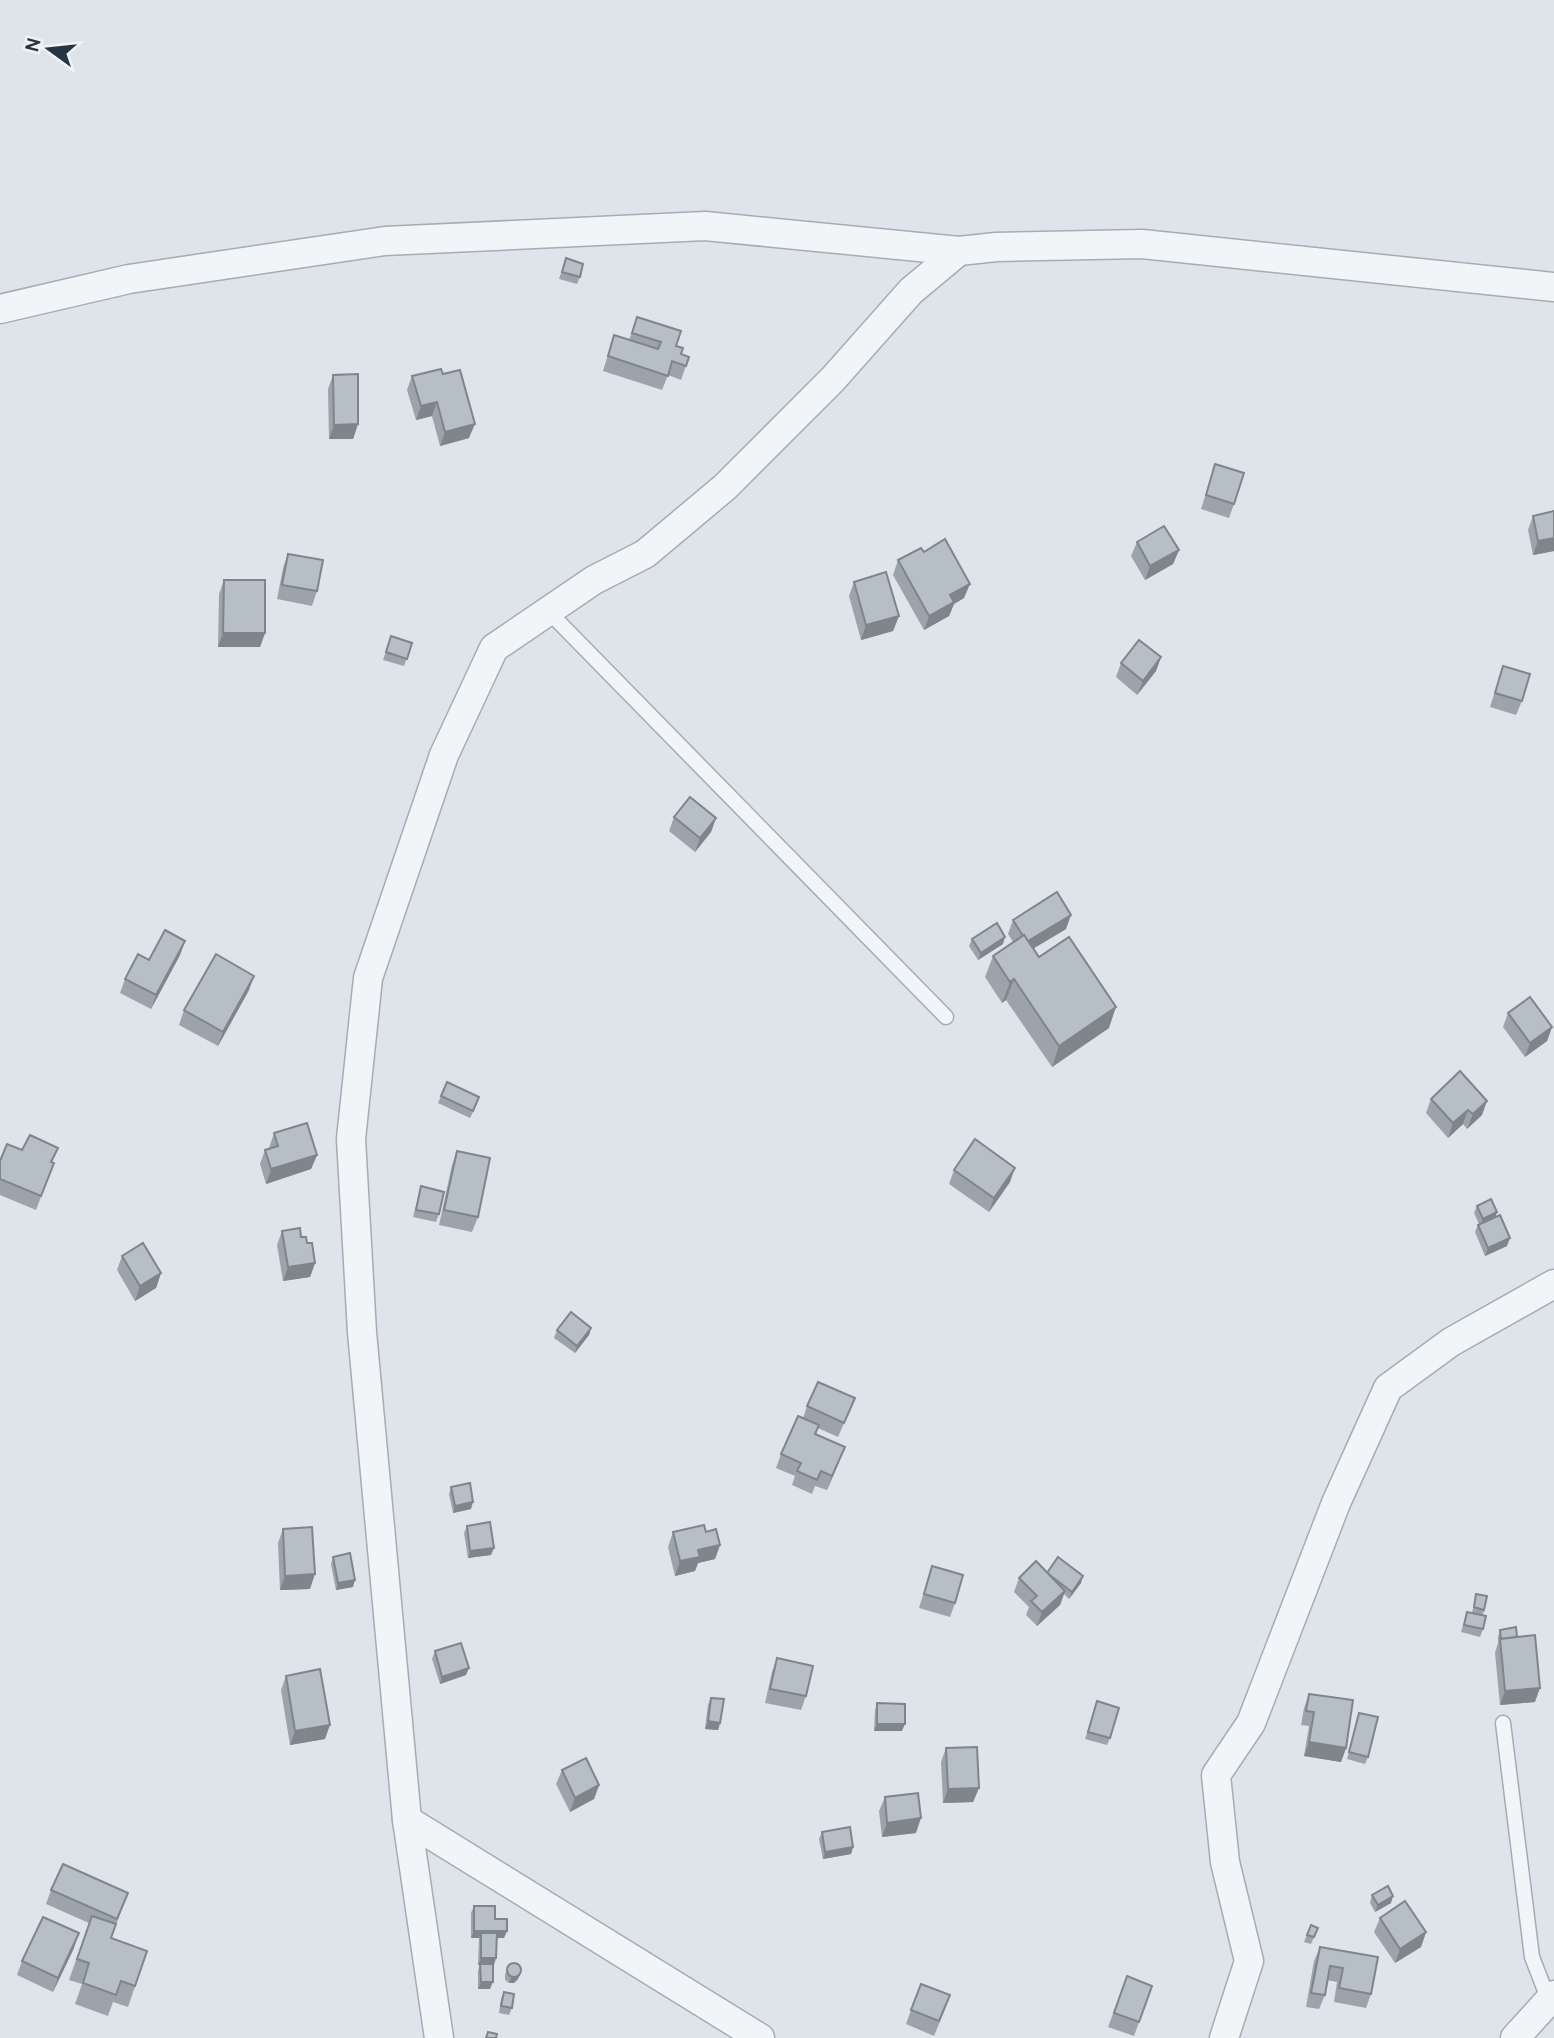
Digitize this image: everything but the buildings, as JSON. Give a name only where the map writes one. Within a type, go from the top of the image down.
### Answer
[{"type":"street","points":[[0,309],[129,279],[385,241],[705,226],[959,251],[996,247],[1142,244],[1554,287]]},
{"type":"street","points":[[439,2038],[407,1820],[362,1332],[351,1139],[368,978],[444,755],[494,648],[594,580],[645,554],[725,486],[833,379],[911,291],[959,251]]},
{"type":"street","points":[[1223,2038],[1249,1961],[1225,1862],[1216,1775],[1251,1723],[1336,1503],[1388,1388],[1451,1342],[1554,1284]]},
{"type":"street","points":[[407,1820],[760,2038]]},
{"type":"street","points":[[1515,2038],[1551,1998]]},
{"type":"lane","points":[[548,611],[946,1017]]},
{"type":"lane","points":[[1503,1723],[1532,1957],[1551,1998]]}]
